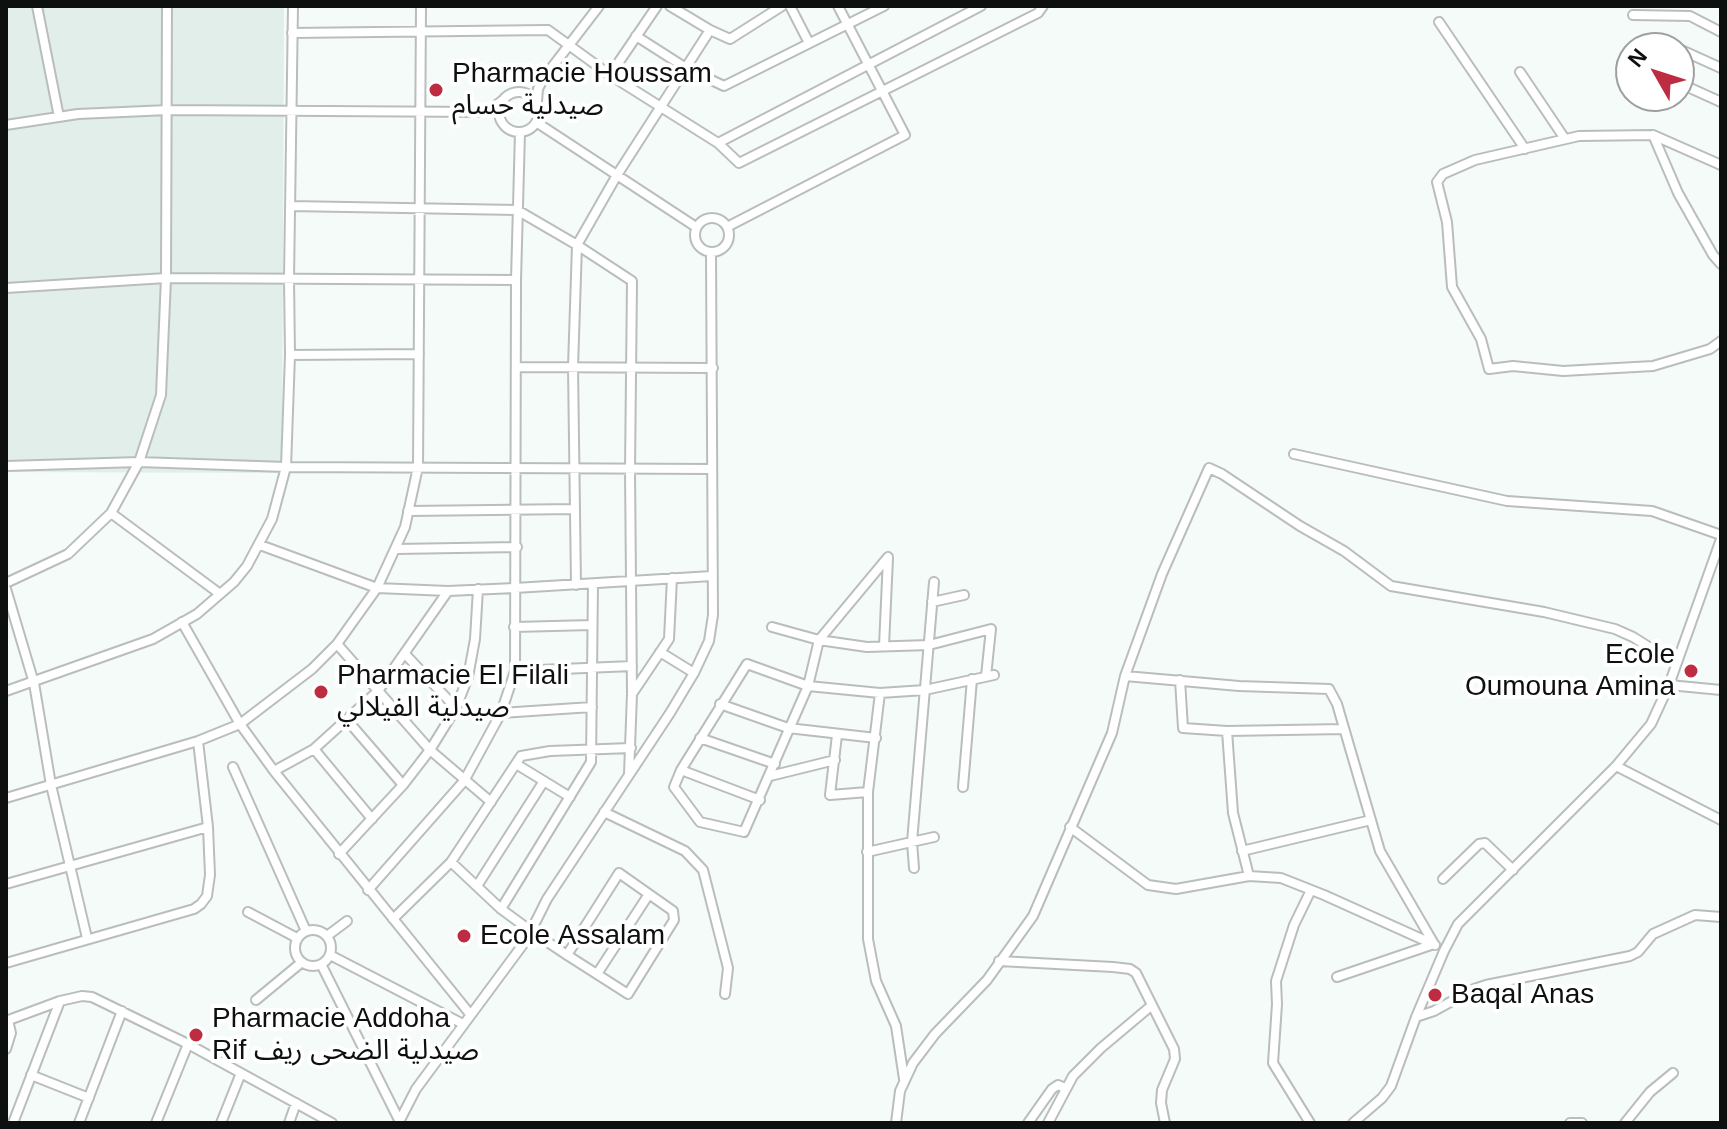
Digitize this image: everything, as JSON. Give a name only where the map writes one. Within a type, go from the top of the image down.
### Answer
[{"type":"street","points":[[37,6],[59,117]]},
{"type":"street","points":[[6,583],[68,554],[111,513],[139,462],[161,395],[166,278],[167,6]]},
{"type":"street","points":[[6,691],[153,639],[182,622],[220,594],[247,566],[272,519],[286,467],[293,6]]},
{"type":"street","points":[[6,798],[198,741],[240,724],[312,669],[337,644],[377,588],[396,549],[418,467],[421,6]]},
{"type":"street","points":[[482,112],[507,128],[520,132],[532,127],[536,122],[537,93],[543,79],[599,6]]},
{"type":"street","points":[[610,75],[657,6]]},
{"type":"street","points":[[670,6],[730,39],[782,6]]},
{"type":"street","points":[[790,6],[809,43]]},
{"type":"street","points":[[727,227],[905,135],[838,6]]},
{"type":"street","points":[[636,36],[686,68],[724,86],[884,6]]},
{"type":"street","points":[[718,143],[981,6]]},
{"type":"street","points":[[292,33],[548,30],[610,75],[718,143],[739,163],[1038,13],[1043,6]]},
{"type":"street","points":[[1633,15],[1665,13],[1690,16],[1721,32]]},
{"type":"street","points":[[1439,22],[1525,149]]},
{"type":"street","points":[[576,585],[573,367],[577,245],[617,175],[710,30]]},
{"type":"street","points":[[1695,56],[1721,68]]},
{"type":"street","points":[[1520,72],[1565,139]]},
{"type":"street","points":[[6,125],[59,117],[168,110],[482,112],[491,109],[511,93],[530,88],[543,79]]},
{"type":"street","points":[[1695,90],[1721,102]]},
{"type":"street","points":[[520,92],[531,95],[538,104]]},
{"type":"street","points":[[502,124],[499,112],[503,100]]},
{"type":"street","points":[[536,122],[696,227]]},
{"type":"street","points":[[368,890],[464,781],[501,713],[515,671],[516,280],[520,132]]},
{"type":"street","points":[[1721,152],[1719,164],[1653,135],[1579,136],[1475,160],[1443,174],[1437,182],[1447,222],[1452,287],[1481,339],[1489,369],[1513,366],[1563,371],[1653,366],[1710,349],[1721,341]]},
{"type":"street","points":[[1653,135],[1678,193],[1721,264]]},
{"type":"street","points":[[290,206],[517,210],[632,281],[632,694],[629,774]]},
{"type":"street","points":[[715,218],[727,227],[727,245],[711,253],[696,244],[696,227],[704,219],[715,218]]},
{"type":"street","points":[[400,1121],[416,1089],[531,931],[553,889],[694,673],[709,641],[713,615],[711,253]]},
{"type":"street","points":[[6,288],[166,278],[516,280]]},
{"type":"street","points":[[290,355],[419,354]]},
{"type":"street","points":[[516,367],[713,368]]},
{"type":"street","points":[[1294,454],[1507,501],[1652,511],[1721,537],[1669,685],[1651,724],[1616,766],[1468,912],[1444,951],[1391,1086],[1353,1123]]},
{"type":"street","points":[[6,466],[139,462],[286,467],[712,469]]},
{"type":"street","points":[[896,1123],[897,1099],[904,1080],[925,1046],[987,980],[1033,916],[1112,733],[1125,676],[1162,574],[1209,468],[1344,551],[1391,586],[1544,612],[1615,629],[1676,664]]},
{"type":"street","points":[[408,511],[575,509]]},
{"type":"street","points":[[111,513],[220,594]]},
{"type":"street","points":[[260,545],[377,588],[448,591],[712,576]]},
{"type":"street","points":[[396,549],[517,547]]},
{"type":"street","points":[[772,627],[819,640],[884,646],[929,645],[991,629],[990,675],[925,690],[880,693],[808,686],[747,664],[720,704],[674,787],[700,822],[744,832],[808,686],[819,640],[888,557],[884,646]]},
{"type":"street","points":[[632,694],[669,639],[672,578]]},
{"type":"street","points":[[914,868],[912,842],[934,582]]},
{"type":"street","points":[[501,909],[591,762],[593,584]]},
{"type":"street","points":[[6,589],[34,683],[51,785],[87,938]]},
{"type":"street","points":[[339,854],[403,785],[456,708],[468,677],[473,652],[478,589]]},
{"type":"street","points":[[274,771],[314,749],[378,691],[448,591]]},
{"type":"street","points":[[932,602],[964,595]]},
{"type":"street","points":[[182,622],[240,724],[274,771],[470,1014]]},
{"type":"street","points":[[514,627],[592,625]]},
{"type":"street","points":[[337,644],[430,750],[491,802]]},
{"type":"street","points":[[660,652],[694,673]]},
{"type":"street","points":[[405,654],[456,708]]},
{"type":"street","points":[[515,671],[632,666]]},
{"type":"street","points":[[1125,676],[1329,689],[1387,865],[1434,944]]},
{"type":"street","points":[[963,787],[972,679]]},
{"type":"street","points":[[1180,680],[1183,728],[1227,731],[1344,729]]},
{"type":"street","points":[[1669,685],[1721,690]]},
{"type":"street","points":[[880,693],[868,792],[869,953],[876,981],[896,1026],[904,1080]]},
{"type":"street","points":[[720,704],[790,728],[876,738]]},
{"type":"street","points":[[501,713],[592,707]]},
{"type":"street","points":[[348,721],[403,785]]},
{"type":"street","points":[[1227,731],[1233,813],[1249,876]]},
{"type":"street","points":[[837,735],[830,795],[868,792]]},
{"type":"street","points":[[700,738],[775,764]]},
{"type":"street","points":[[6,963],[194,909],[201,904],[209,886],[208,827],[198,741]]},
{"type":"street","points":[[393,919],[451,862],[521,756],[550,751],[631,748]]},
{"type":"street","points":[[314,749],[372,819]]},
{"type":"street","points":[[770,776],[835,760]]},
{"type":"street","points":[[516,764],[570,797]]},
{"type":"street","points":[[1616,766],[1721,820]]},
{"type":"street","points":[[233,767],[306,931]]},
{"type":"street","points":[[681,770],[760,800]]},
{"type":"street","points":[[477,886],[544,781]]},
{"type":"street","points":[[604,812],[685,851],[703,870],[728,968],[725,994]]},
{"type":"street","points":[[1242,851],[1371,820]]},
{"type":"street","points":[[6,884],[208,827]]},
{"type":"street","points":[[1070,827],[1148,885],[1176,889],[1249,876],[1281,878],[1444,951]]},
{"type":"street","points":[[867,852],[934,837]]},
{"type":"street","points":[[1443,879],[1479,844],[1485,843],[1513,870]]},
{"type":"street","points":[[451,862],[501,909],[531,931],[567,955],[628,994],[674,920],[673,911],[619,873],[567,955]]},
{"type":"street","points":[[1310,1123],[1273,1063],[1276,981],[1294,925],[1311,890]]},
{"type":"street","points":[[597,974],[649,894]]},
{"type":"street","points":[[248,912],[297,938]]},
{"type":"street","points":[[1416,1017],[1486,985],[1630,956],[1638,952],[1653,934],[1695,915],[1721,917]]},
{"type":"street","points":[[327,936],[347,921]]},
{"type":"street","points":[[318,930],[327,936],[331,945],[330,955],[321,964],[302,962],[295,951],[297,938],[306,931],[318,930]]},
{"type":"street","points":[[1337,977],[1434,944]]},
{"type":"street","points":[[330,955],[463,1024]]},
{"type":"street","points":[[999,961],[1130,969],[1136,973],[1174,1049],[1175,1059],[1162,1090],[1165,1123]]},
{"type":"street","points":[[256,1000],[302,962]]},
{"type":"street","points":[[321,964],[400,1121]]},
{"type":"street","points":[[6,1049],[11,1033],[7,1021],[60,1001],[92,997],[188,1044],[332,1123]]},
{"type":"street","points":[[6,1121],[13,1123],[60,1001]]},
{"type":"street","points":[[1048,1123],[1065,1088],[1085,1063],[1151,1006]]},
{"type":"street","points":[[79,1123],[122,1011]]},
{"type":"street","points":[[156,1123],[188,1044]]},
{"type":"street","points":[[221,1123],[241,1073]]},
{"type":"street","points":[[1625,1123],[1650,1092],[1673,1073]]},
{"type":"street","points":[[31,1075],[89,1098]]},
{"type":"street","points":[[1028,1123],[1052,1089],[1058,1085],[1065,1088]]},
{"type":"street","points":[[289,1123],[296,1103]]},
{"type":"street","points":[[1362,1115],[1373,1123]]},
{"type":"street","points":[[1570,1123],[1582,1123]]},
{"type":"shaded area","points":[[6,6],[284,6],[282,473],[6,472]]},
{"type":"place","name":"Pharmacie Houssam صيدلية حسام","points":[[436,90]]},
{"type":"place","name":"Ecole Oumouna Amina","points":[[1691,671]]},
{"type":"place","name":"Pharmacie El Filali صيدلية الفيلالي","points":[[321,692]]},
{"type":"place","name":"Ecole Assalam","points":[[464,936]]},
{"type":"place","name":"Baqal Anas","points":[[1435,995]]},
{"type":"place","name":"Pharmacie Addoha Rif صيدلية الضحى ريف","points":[[196,1035]]}]
